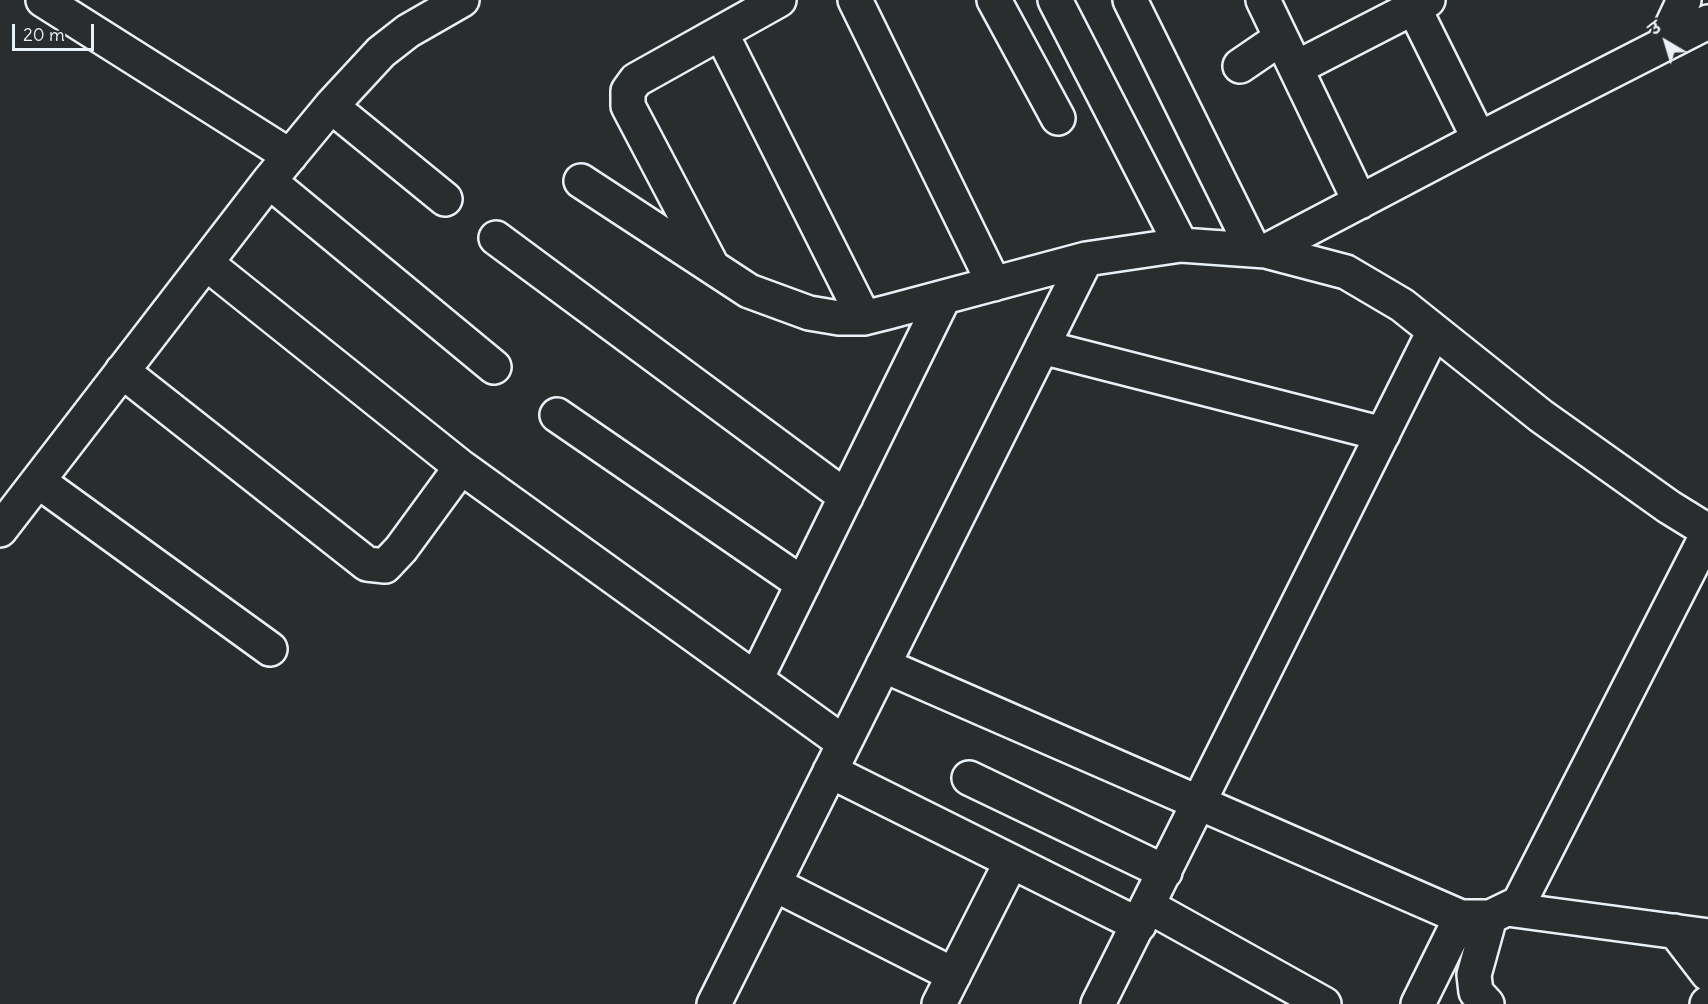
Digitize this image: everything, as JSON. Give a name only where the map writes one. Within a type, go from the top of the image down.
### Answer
[{"type":"street","points":[[43,0],[290,156]]},
{"type":"street","points":[[0,530],[269,181],[331,106],[381,52],[408,31],[462,0]]},
{"type":"street","points":[[855,0],[994,284]]},
{"type":"street","points":[[994,0],[1058,118]]},
{"type":"street","points":[[1055,0],[1181,245]]},
{"type":"street","points":[[1130,0],[1259,250]]},
{"type":"street","points":[[1263,0],[1360,202]]},
{"type":"street","points":[[1663,45],[1684,0]]},
{"type":"street","points":[[713,267],[628,106],[628,91],[636,80],[773,2]]},
{"type":"street","points":[[1296,68],[1417,2],[1479,139]]},
{"type":"street","points":[[1259,250],[1360,202],[1708,22]]},
{"type":"street","points":[[721,33],[864,318]]},
{"type":"street","points":[[1240,66],[1281,38]]},
{"type":"street","points":[[331,106],[445,199]]},
{"type":"street","points":[[269,181],[494,367]]},
{"type":"street","points":[[581,181],[749,291],[809,313],[839,318],[864,318],[1086,259],[1181,245],[1259,250],[1346,272],[1402,305],[1541,416],[1708,532],[1519,903],[1486,914],[1418,1004]]},
{"type":"street","points":[[496,238],[846,497]]},
{"type":"street","points":[[725,1000],[774,884],[1086,259]]},
{"type":"street","points":[[206,263],[461,467],[844,742]]},
{"type":"street","points":[[756,679],[944,297]]},
{"type":"street","points":[[1098,1004],[1434,331]]},
{"type":"street","points":[[1042,347],[1383,434]]},
{"type":"street","points":[[122,371],[367,564],[385,566],[401,549],[461,467]]},
{"type":"street","points":[[557,415],[803,584]]},
{"type":"street","points":[[38,481],[270,649]]},
{"type":"street","points":[[883,664],[1200,803],[1486,914],[1708,936]]},
{"type":"street","points":[[830,771],[1011,862],[1143,915],[1324,1004]]},
{"type":"street","points":[[969,778],[1165,872]]},
{"type":"street","points":[[939,1004],[1011,862]]},
{"type":"street","points":[[774,884],[954,975]]},
{"type":"street","points":[[1486,914],[1474,975],[1476,992],[1487,1004]]},
{"type":"street","points":[[1675,931],[1708,974]]}]
